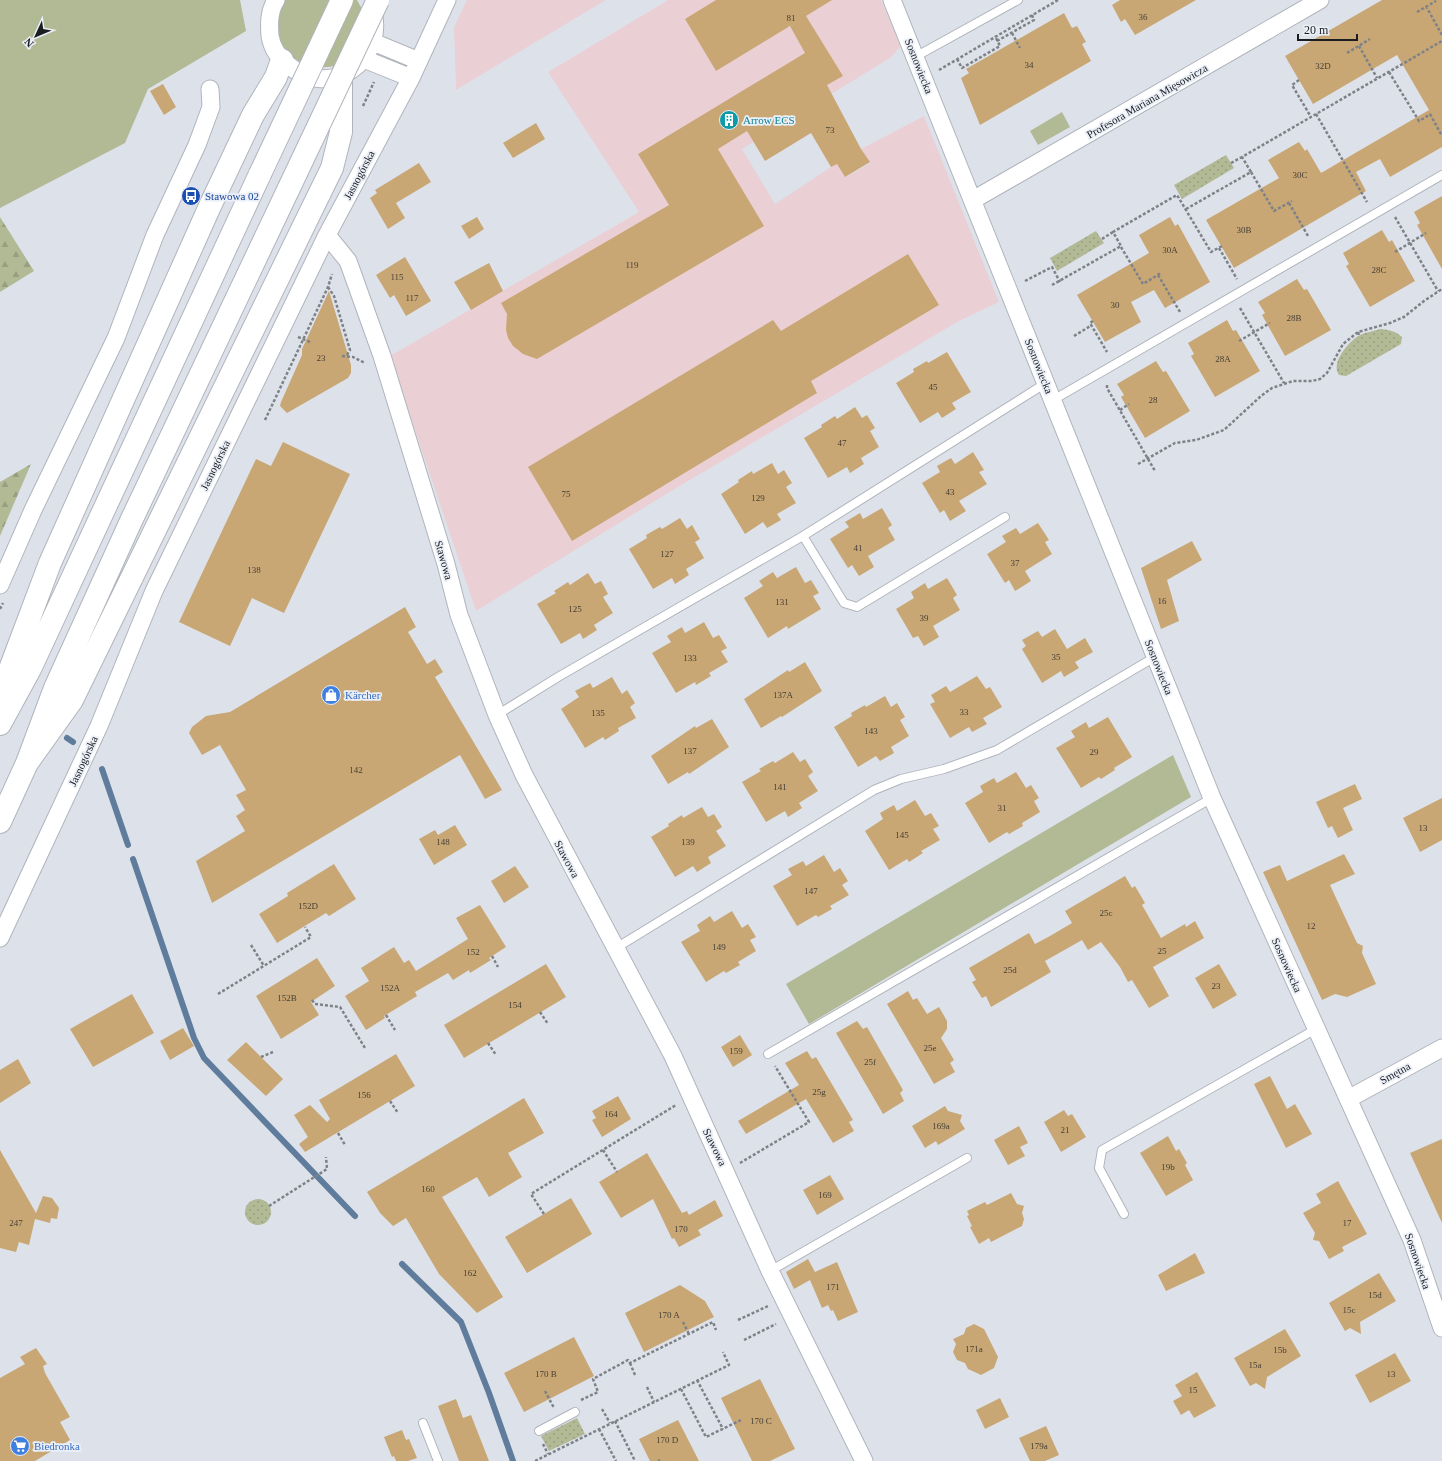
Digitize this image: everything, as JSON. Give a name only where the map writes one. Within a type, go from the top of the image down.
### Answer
[{"type":"main road","points":[[0,724],[30,669],[342,0]]},
{"type":"main road","points":[[0,822],[27,763],[55,688],[131,521],[289,188],[373,1]]},
{"type":"main road","points":[[0,701],[4,685],[50,563],[210,206],[253,115],[276,77],[282,60]]},
{"type":"main road","points":[[27,763],[72,700],[332,168],[341,132],[340,76]]},
{"type":"street","name":"Jasnogórska","points":[[0,938],[99,726],[154,591],[327,235],[420,61],[448,0]]},
{"type":"street","name":"Sosnowiecka","points":[[892,0],[1212,798],[1412,1240],[1434,1309],[1442,1328]]},
{"type":"street","name":"Profesora Mariana Mięsowicza","points":[[972,200],[1320,0]]},
{"type":"street","points":[[274,1],[270,16],[269,29],[271,43],[282,60],[294,71],[308,77],[324,79],[340,76],[350,71],[364,59],[373,42],[376,31],[373,1]]},
{"type":"street","points":[[373,42],[420,61]]},
{"type":"street","points":[[364,59],[411,78]]},
{"type":"street","points":[[0,585],[33,510],[116,338],[155,235],[197,145],[212,107],[210,89]]},
{"type":"street","name":"Stawowa","points":[[327,235],[348,261],[382,356],[446,564],[459,615],[497,715],[524,775],[673,1056],[770,1271],[864,1461]]},
{"type":"street","name":"Smętna","points":[[1348,1099],[1442,1048]]},
{"type":"lane","points":[[915,57],[1018,0]]},
{"type":"lane","points":[[1053,400],[1442,175]]},
{"type":"lane","points":[[497,715],[558,677],[803,536],[1046,383]]},
{"type":"lane","points":[[803,536],[844,603],[857,606],[1005,517]]},
{"type":"lane","points":[[616,948],[874,790],[901,778],[944,769],[997,750],[1155,657]]},
{"type":"lane","points":[[768,1054],[1212,798]]},
{"type":"lane","points":[[1124,1214],[1098,1168],[1102,1150],[1316,1029]]},
{"type":"lane","points":[[770,1271],[967,1158]]},
{"type":"lane","points":[[538,1431],[575,1412]]},
{"type":"lane","points":[[423,1423],[438,1461]]},
{"type":"path","points":[[936,71],[1058,0]]},
{"type":"path","points":[[1417,12],[1436,1]]},
{"type":"path","points":[[1426,6],[1442,34]]},
{"type":"path","points":[[997,41],[1034,20],[1032,15]]},
{"type":"path","points":[[1012,33],[1020,48]]},
{"type":"path","points":[[957,59],[962,68],[1000,46],[995,36]]},
{"type":"path","points":[[1347,53],[1370,40]]},
{"type":"path","points":[[1231,164],[1442,41]]},
{"type":"path","points":[[1359,46],[1377,78]]},
{"type":"path","points":[[1389,72],[1419,121],[1431,114],[1442,136]]},
{"type":"path","points":[[360,112],[376,77]]},
{"type":"path","points":[[1299,80],[1292,85],[1311,117]]},
{"type":"path","points":[[1316,114],[1353,174],[1369,206]]},
{"type":"path","points":[[1242,157],[1274,211],[1290,202],[1311,240]]},
{"type":"path","points":[[1186,209],[1251,172]]},
{"type":"path","points":[[1102,239],[1178,194],[1211,252],[1220,247],[1238,281]]},
{"type":"path","points":[[1399,223],[1438,291]]},
{"type":"path","points":[[1113,232],[1143,284],[1160,274],[1181,314]]},
{"type":"path","points":[[1395,252],[1426,233]]},
{"type":"path","points":[[1052,285],[1060,282],[1121,246]]},
{"type":"path","points":[[1020,284],[1052,267],[1060,282]]},
{"type":"path","points":[[265,420],[328,287],[333,272]]},
{"type":"path","points":[[328,287],[334,296],[340,323],[350,350],[348,355]]},
{"type":"path","points":[[1138,464],[1175,443],[1196,440],[1224,430],[1261,396],[1272,388],[1284,383],[1300,380],[1312,382],[1320,379],[1327,373],[1343,344],[1358,332],[1390,323],[1404,317],[1442,289]]},
{"type":"path","points":[[1242,311],[1284,383]]},
{"type":"path","points":[[1093,321],[1090,323],[1110,356]]},
{"type":"path","points":[[1239,341],[1270,323]]},
{"type":"path","points":[[1074,336],[1092,325]]},
{"type":"path","points":[[304,339],[310,342]]},
{"type":"path","points":[[342,356],[348,355],[354,357]]},
{"type":"path","points":[[1108,381],[1107,388],[1156,471]]},
{"type":"path","points":[[1120,410],[1129,404]]},
{"type":"path","points":[[218,994],[311,937],[305,927]]},
{"type":"path","points":[[251,945],[264,966]]},
{"type":"path","points":[[492,956],[498,967]]},
{"type":"path","points":[[312,1000],[315,1004],[340,1007],[366,1048]]},
{"type":"path","points":[[540,1012],[548,1024]]},
{"type":"path","points":[[386,1015],[395,1030]]},
{"type":"path","points":[[488,1043],[496,1056]]},
{"type":"path","points":[[261,1057],[273,1052]]},
{"type":"path","points":[[726,1171],[809,1122],[768,1054]]},
{"type":"path","points":[[544,1214],[531,1194],[676,1105],[688,1091]]},
{"type":"path","points":[[390,1101],[398,1113]]},
{"type":"path","points":[[338,1133],[345,1145]]},
{"type":"path","points":[[603,1150],[617,1172]]},
{"type":"path","points":[[269,1206],[327,1169],[326,1157]]},
{"type":"path","points":[[738,1320],[772,1305]]},
{"type":"path","points":[[683,1322],[689,1334]]},
{"type":"path","points":[[630,1363],[713,1322],[716,1330]]},
{"type":"path","points":[[744,1340],[776,1324]]},
{"type":"path","points":[[535,1461],[729,1365],[723,1352]]},
{"type":"path","points":[[575,1403],[598,1392],[593,1379],[628,1360],[636,1374]]},
{"type":"path","points":[[697,1380],[723,1430]]},
{"type":"path","points":[[647,1387],[654,1402]]},
{"type":"path","points":[[681,1389],[706,1437],[741,1420]]},
{"type":"path","points":[[545,1391],[556,1412]]},
{"type":"path","points":[[602,1409],[610,1423]]},
{"type":"path","points":[[615,1421],[635,1461]]},
{"type":"path","points":[[599,1429],[616,1461]]},
{"type":"path","points":[[542,1442],[548,1454]]},
{"type":"shaded area","points":[[467,0],[606,0],[456,90],[454,27]]},
{"type":"shaded area","points":[[668,0],[881,0],[901,46],[890,58],[742,149],[775,204],[837,163],[846,177],[870,163],[861,149],[924,116],[999,302],[959,321],[668,493],[476,611],[390,356],[639,212],[548,72]]},
{"type":"green space","points":[[0,0],[240,0],[246,31],[148,89],[125,143],[0,208]]},
{"type":"green space","points":[[284,0],[357,0],[362,9],[338,65],[323,67],[309,65],[296,60],[286,51],[279,40],[276,28],[277,14]]},
{"type":"green space","points":[[1062,112],[1070,127],[1038,145],[1030,131]]},
{"type":"green space","points":[[1226,155],[1234,168],[1182,199],[1174,185]]},
{"type":"green space","points":[[0,217],[34,271],[0,292]]},
{"type":"green space","points":[[1096,231],[1104,243],[1057,271],[1050,258]]},
{"type":"green space","points":[[1381,329],[1392,331],[1402,337],[1401,344],[1346,376],[1339,375],[1337,365],[1346,347],[1360,335]]},
{"type":"green space","points":[[31,464],[0,536],[0,482]]},
{"type":"green space","points":[[1173,755],[1191,797],[809,1024],[786,984]]},
{"type":"green space","points":[[258,1199],[267,1203],[271,1212],[267,1221],[258,1225],[249,1221],[245,1212],[249,1203]]},
{"type":"green space","points":[[577,1418],[585,1434],[549,1451],[541,1436]]},
{"type":"building","points":[[716,0],[832,0],[806,16],[843,76],[827,85],[861,149],[870,162],[845,177],[837,164],[831,167],[811,133],[765,161],[747,131],[718,149],[764,226],[537,359],[523,354],[513,346],[508,338],[506,330],[507,314],[501,303],[669,205],[638,154],[805,53],[790,26],[716,71],[685,19]]},
{"type":"building","points":[[1120,0],[1196,0],[1135,35],[1125,19],[1121,22],[1112,5]]},
{"type":"building","points":[[1382,0],[1442,0],[1442,147],[1390,177],[1380,159],[1356,172],[1366,191],[1234,268],[1206,220],[1279,178],[1268,160],[1299,142],[1305,151],[1307,149],[1321,173],[1429,110],[1397,55],[1313,104],[1285,56]]},
{"type":"building","points":[[1064,13],[1072,28],[1077,26],[1086,42],[1082,44],[1091,61],[980,125],[961,78],[969,73],[966,69]]},
{"type":"building","points":[[163,84],[176,107],[164,115],[150,91]]},
{"type":"building","points":[[536,123],[545,139],[513,158],[503,143]]},
{"type":"building","points":[[419,163],[431,182],[396,203],[405,218],[388,229],[370,198],[377,193],[375,190]]},
{"type":"building","points":[[1442,196],[1442,269],[1417,225],[1420,223],[1414,212]]},
{"type":"building","points":[[477,217],[484,229],[469,239],[461,226]]},
{"type":"building","points":[[1170,217],[1175,226],[1178,224],[1210,282],[1165,308],[1154,290],[1131,302],[1141,322],[1105,342],[1077,295],[1149,253],[1139,235]]},
{"type":"building","points":[[1382,230],[1389,242],[1392,240],[1415,281],[1370,307],[1346,266],[1349,264],[1343,253]]},
{"type":"building","points":[[908,254],[939,305],[811,381],[817,393],[572,541],[528,467],[773,320],[781,331]]},
{"type":"building","points":[[405,257],[431,301],[406,316],[394,295],[390,298],[376,275]]},
{"type":"building","points":[[489,263],[503,291],[471,310],[454,282]]},
{"type":"building","points":[[1297,279],[1304,290],[1307,289],[1331,330],[1285,356],[1262,315],[1265,313],[1258,302]]},
{"type":"building","points":[[329,291],[351,365],[351,373],[348,378],[287,413],[280,406],[281,402],[302,355],[302,349]]},
{"type":"building","points":[[1227,320],[1233,331],[1236,330],[1260,371],[1215,397],[1191,356],[1194,354],[1188,343]]},
{"type":"building","points":[[947,352],[971,392],[952,403],[956,409],[942,418],[938,412],[920,423],[896,383],[914,372],[913,369],[927,361],[928,363]]},
{"type":"building","points":[[1156,361],[1163,372],[1166,371],[1190,411],[1145,438],[1121,397],[1124,395],[1117,384]]},
{"type":"building","points":[[855,407],[862,418],[867,415],[875,428],[870,431],[879,447],[861,458],[864,464],[850,473],[847,467],[828,478],[804,438],[822,427],[821,425],[835,416],[837,419]]},
{"type":"building","points":[[283,442],[350,474],[284,613],[252,598],[230,646],[179,622],[256,459],[271,466]]},
{"type":"building","points":[[973,452],[984,470],[979,472],[987,484],[959,501],[966,511],[950,521],[944,510],[940,513],[922,483],[940,472],[937,466],[951,458],[955,464]]},
{"type":"building","points":[[772,463],[778,474],[784,470],[792,483],[786,487],[796,503],[777,514],[781,520],[767,528],[763,522],[745,534],[721,494],[752,471],[753,474]]},
{"type":"building","points":[[882,508],[892,525],[888,528],[895,540],[868,556],[874,567],[859,576],[852,565],[848,568],[830,539],[849,527],[845,522],[860,513],[863,519]]},
{"type":"building","points":[[680,518],[687,529],[692,525],[700,539],[695,542],[704,558],[686,569],[689,575],[675,584],[672,578],[653,589],[629,549],[647,538],[646,535],[660,527],[662,529]]},
{"type":"building","points":[[1038,523],[1049,540],[1045,542],[1052,554],[1025,571],[1031,581],[1015,591],[1009,580],[1005,583],[987,554],[1006,542],[1002,536],[1016,528],[1020,534]]},
{"type":"building","points":[[1192,541],[1202,560],[1167,580],[1179,621],[1161,629],[1141,568]]},
{"type":"building","points":[[796,567],[805,583],[811,580],[819,593],[813,596],[821,609],[788,629],[787,626],[768,638],[744,598],[763,586],[759,581],[773,572],[777,578]]},
{"type":"building","points":[[588,573],[595,584],[601,581],[608,594],[603,597],[613,613],[594,625],[597,630],[583,639],[580,633],[561,644],[537,604],[556,593],[554,591],[568,582],[570,585]]},
{"type":"building","points":[[947,578],[957,595],[953,598],[960,610],[933,626],[939,637],[924,646],[918,636],[913,638],[896,609],[914,598],[911,592],[925,583],[928,589]]},
{"type":"building","points":[[405,607],[416,627],[408,632],[427,664],[435,659],[443,672],[435,677],[502,790],[485,799],[460,755],[212,903],[196,861],[245,831],[236,816],[245,810],[236,795],[246,790],[220,745],[202,755],[189,733],[192,727],[206,716],[230,712]]},
{"type":"building","points":[[704,622],[713,638],[719,635],[727,648],[721,651],[728,662],[709,673],[711,676],[696,685],[695,682],[676,693],[652,653],[671,642],[667,636],[682,627],[685,633]]},
{"type":"building","points":[[1055,629],[1067,649],[1085,638],[1093,652],[1075,662],[1079,668],[1064,677],[1061,671],[1042,683],[1022,649],[1026,646],[1022,640],[1038,631],[1042,637]]},
{"type":"building","points":[[805,662],[822,691],[782,717],[781,716],[761,728],[744,699],[788,670],[789,672]]},
{"type":"building","points":[[977,676],[986,689],[990,687],[1002,707],[983,718],[987,724],[972,732],[969,727],[950,738],[930,704],[935,702],[931,695],[946,686],[950,692]]},
{"type":"building","points":[[612,677],[622,694],[627,690],[635,703],[630,707],[636,718],[618,728],[619,731],[605,740],[603,737],[585,748],[561,709],[579,697],[575,691],[590,683],[593,688]]},
{"type":"building","points":[[885,696],[891,707],[897,703],[905,717],[900,720],[909,736],[891,747],[894,753],[880,761],[876,756],[858,767],[834,727],[852,716],[851,713],[865,705],[866,707]]},
{"type":"building","points":[[1108,717],[1132,757],[1114,768],[1115,770],[1101,779],[1099,777],[1081,788],[1056,748],[1075,737],[1071,731],[1086,722],[1089,728]]},
{"type":"building","points":[[712,719],[729,747],[689,774],[688,772],[668,784],[651,756],[695,726],[696,728]]},
{"type":"building","points":[[793,752],[800,762],[805,759],[813,772],[808,776],[818,791],[799,803],[802,808],[788,817],[785,811],[766,822],[742,782],[761,771],[759,769],[773,761],[775,763]]},
{"type":"building","points":[[1016,772],[1026,788],[1031,785],[1039,798],[1034,801],[1040,812],[1022,823],[1023,826],[1009,834],[1007,832],[989,843],[965,803],[983,792],[980,786],[994,778],[997,783]]},
{"type":"building","points":[[1355,784],[1362,799],[1343,808],[1353,830],[1338,838],[1332,826],[1328,828],[1316,802]]},
{"type":"building","points":[[1442,798],[1442,840],[1420,852],[1403,818]]},
{"type":"building","points":[[915,800],[925,816],[931,813],[939,826],[933,829],[940,840],[921,851],[923,853],[909,862],[907,859],[889,870],[865,831],[883,819],[880,813],[894,805],[897,811]]},
{"type":"building","points":[[702,807],[708,817],[714,814],[722,827],[716,831],[726,846],[708,857],[711,863],[697,872],[693,866],[675,877],[651,837],[669,826],[668,824],[682,815],[683,818]]},
{"type":"building","points":[[455,825],[467,845],[434,865],[419,839],[435,830],[438,835]]},
{"type":"building","points":[[1344,854],[1355,874],[1330,885],[1357,943],[1363,946],[1362,953],[1376,984],[1347,997],[1335,994],[1322,1000],[1263,872],[1280,865],[1287,881]]},
{"type":"building","points":[[824,855],[834,872],[840,868],[848,881],[842,885],[849,895],[830,906],[832,909],[818,917],[816,915],[797,926],[773,886],[792,875],[788,869],[803,861],[806,866]]},
{"type":"building","points":[[334,864],[356,899],[329,916],[326,913],[277,943],[259,914],[288,896],[287,893]]},
{"type":"building","points":[[515,866],[529,887],[504,903],[491,881]]},
{"type":"building","points":[[1125,876],[1132,888],[1135,886],[1145,903],[1142,905],[1161,938],[1185,924],[1186,927],[1195,921],[1204,938],[1153,967],[1169,996],[1149,1008],[1132,980],[1128,982],[1120,967],[1101,942],[1088,950],[1082,940],[1045,961],[1051,972],[991,1007],[986,996],[982,998],[972,982],[976,980],[969,968],[1029,933],[1035,944],[1050,936],[1072,923],[1065,911]]},
{"type":"building","points":[[480,905],[506,947],[489,958],[491,960],[470,973],[469,970],[453,980],[448,973],[415,992],[417,996],[384,1016],[385,1018],[366,1030],[345,996],[369,981],[361,968],[394,947],[404,963],[409,960],[416,971],[468,939],[456,918]]},
{"type":"building","points":[[732,911],[742,928],[748,924],[756,937],[750,940],[756,951],[738,962],[740,965],[726,973],[724,971],[706,982],[681,942],[700,931],[697,925],[710,916],[714,922]]},
{"type":"building","points":[[317,958],[335,986],[311,1002],[319,1015],[281,1039],[256,996]]},
{"type":"building","points":[[546,964],[566,997],[464,1058],[444,1025]]},
{"type":"building","points":[[1219,964],[1237,995],[1213,1009],[1195,978]]},
{"type":"building","points":[[908,991],[913,1000],[917,998],[927,1014],[939,1007],[947,1021],[947,1029],[941,1038],[954,1060],[950,1063],[955,1072],[934,1084],[887,1004]]},
{"type":"building","points":[[132,994],[154,1033],[93,1067],[70,1029]]},
{"type":"building","points":[[857,1021],[863,1029],[867,1027],[903,1090],[900,1093],[904,1101],[883,1114],[836,1033]]},
{"type":"building","points":[[183,1028],[194,1046],[170,1060],[160,1041]]},
{"type":"building","points":[[740,1035],[752,1055],[733,1067],[721,1047]]},
{"type":"building","points":[[246,1042],[283,1079],[266,1096],[227,1060]]},
{"type":"building","points":[[807,1051],[812,1059],[816,1057],[853,1120],[849,1122],[854,1131],[833,1143],[806,1099],[746,1134],[738,1121],[799,1085],[785,1063]]},
{"type":"building","points":[[396,1054],[415,1086],[305,1152],[299,1144],[308,1137],[294,1115],[310,1105],[327,1122],[330,1119],[319,1100]]},
{"type":"building","points":[[18,1059],[31,1083],[0,1103],[0,1070]]},
{"type":"building","points":[[1270,1076],[1287,1109],[1295,1104],[1312,1134],[1286,1148],[1254,1084]]},
{"type":"building","points":[[618,1096],[631,1119],[602,1137],[592,1120],[596,1118],[592,1111]]},
{"type":"building","points":[[524,1098],[544,1133],[508,1153],[522,1177],[489,1197],[477,1177],[442,1197],[503,1297],[477,1313],[439,1274],[406,1218],[393,1226],[380,1213],[367,1192]]},
{"type":"building","points":[[945,1106],[948,1111],[962,1115],[960,1121],[965,1129],[938,1145],[936,1141],[925,1148],[912,1126]]},
{"type":"building","points":[[1064,1110],[1068,1116],[1072,1114],[1086,1137],[1061,1152],[1044,1122]]},
{"type":"building","points":[[1019,1126],[1028,1143],[1020,1147],[1025,1156],[1008,1165],[994,1140]]},
{"type":"building","points":[[1168,1136],[1176,1151],[1179,1149],[1187,1163],[1185,1165],[1193,1180],[1166,1196],[1140,1153]]},
{"type":"building","points":[[1442,1139],[1442,1223],[1410,1153]]},
{"type":"building","points":[[0,1150],[36,1213],[43,1196],[52,1198],[59,1208],[57,1219],[51,1218],[50,1223],[35,1219],[29,1245],[19,1242],[16,1252],[0,1248]]},
{"type":"building","points":[[647,1153],[682,1213],[687,1211],[689,1215],[715,1200],[723,1216],[698,1230],[701,1235],[679,1247],[674,1238],[672,1239],[653,1199],[621,1218],[599,1182]]},
{"type":"building","points":[[830,1175],[844,1199],[817,1215],[803,1190]]},
{"type":"building","points":[[1338,1181],[1367,1234],[1342,1247],[1344,1251],[1329,1259],[1319,1241],[1313,1240],[1315,1233],[1303,1213],[1321,1203],[1316,1194]]},
{"type":"building","points":[[1011,1193],[1017,1204],[1024,1206],[1022,1213],[1024,1219],[1022,1226],[991,1242],[989,1238],[979,1244],[970,1227],[972,1226],[967,1216],[969,1215],[967,1211],[985,1202],[987,1205]]},
{"type":"building","points":[[571,1198],[592,1234],[527,1273],[505,1237]]},
{"type":"building","points":[[1195,1253],[1205,1273],[1166,1291],[1158,1275]]},
{"type":"building","points":[[808,1259],[815,1272],[837,1262],[858,1312],[838,1321],[833,1310],[831,1311],[828,1305],[822,1308],[810,1280],[794,1289],[786,1272]]},
{"type":"building","points":[[1379,1273],[1396,1301],[1360,1322],[1361,1334],[1350,1328],[1345,1331],[1329,1303]]},
{"type":"building","points":[[680,1285],[705,1301],[714,1317],[644,1352],[625,1313]]},
{"type":"building","points":[[974,1324],[984,1329],[998,1357],[994,1368],[981,1375],[968,1369],[965,1363],[957,1360],[953,1352],[956,1344],[953,1339],[964,1334],[966,1328]]},
{"type":"building","points":[[1285,1329],[1301,1356],[1267,1377],[1265,1389],[1256,1383],[1250,1386],[1234,1358]]},
{"type":"building","points":[[574,1337],[594,1376],[524,1412],[504,1373]]},
{"type":"building","points":[[36,1348],[47,1364],[43,1366],[45,1373],[70,1417],[60,1422],[70,1440],[35,1461],[0,1461],[0,1378],[25,1364],[20,1357]]},
{"type":"building","points":[[1395,1353],[1411,1381],[1370,1403],[1355,1375]]},
{"type":"building","points":[[1197,1372],[1216,1406],[1194,1418],[1189,1410],[1181,1415],[1173,1401],[1182,1396],[1175,1385]]},
{"type":"building","points":[[760,1379],[795,1449],[770,1461],[752,1461],[721,1398]]},
{"type":"building","points":[[1000,1398],[1009,1417],[985,1429],[976,1410]]},
{"type":"building","points":[[456,1399],[463,1418],[471,1415],[489,1461],[459,1461],[438,1406]]},
{"type":"building","points":[[678,1420],[699,1461],[650,1461],[639,1439]]},
{"type":"building","points":[[1046,1426],[1059,1455],[1045,1461],[1030,1461],[1019,1438]]},
{"type":"building","points":[[402,1430],[406,1440],[409,1439],[417,1458],[408,1461],[396,1461],[394,1456],[392,1457],[384,1437]]},
{"type":"waterway","points":[[67,738],[73,742]]},
{"type":"waterway","points":[[102,769],[128,845]]},
{"type":"waterway","points":[[133,859],[194,1038],[204,1058],[355,1216]]},
{"type":"waterway","points":[[402,1264],[461,1322],[489,1393],[513,1461]]},
{"type":"place","name":"Arrow ECS","points":[[729,120]]},
{"type":"place","name":"Stawowa 02","points":[[191,196]]},
{"type":"place","name":"Kärcher","points":[[331,695]]},
{"type":"place","name":"Biedronka","points":[[20,1446]]}]
